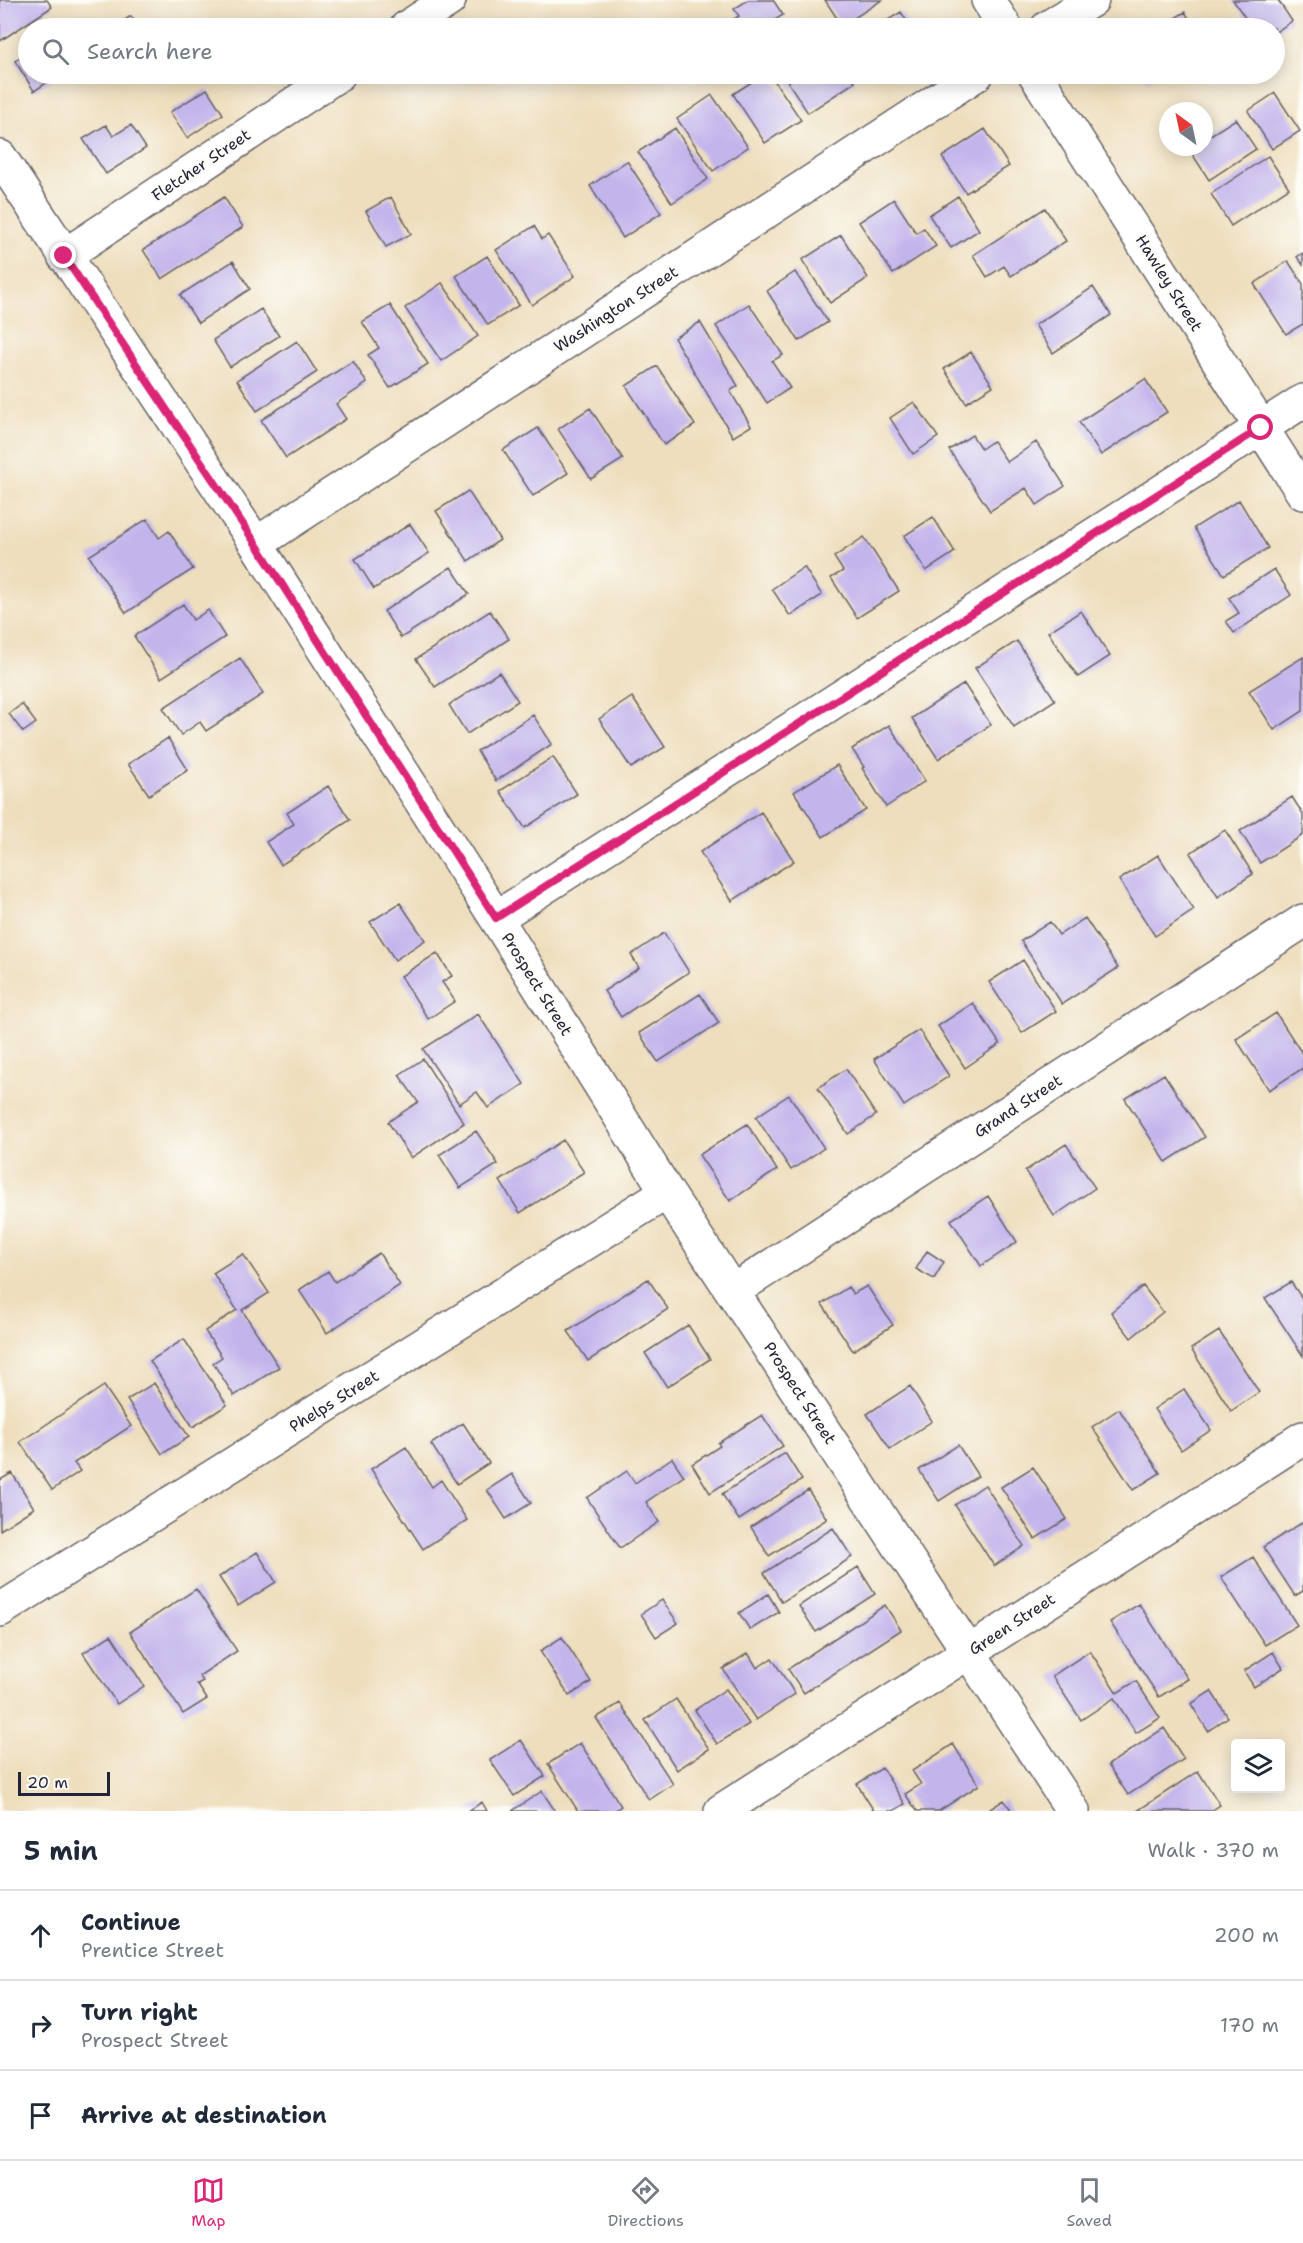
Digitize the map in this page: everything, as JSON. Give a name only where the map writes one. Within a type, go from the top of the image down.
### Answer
[{"type":"street","points":[[421,18],[449,0]]},
{"type":"street","points":[[988,0],[1000,18]]},
{"type":"street","points":[[1063,18],[1092,0]]},
{"type":"street","name":"Fletcher Street","points":[[64,256],[324,84]]},
{"type":"street","name":"Washington Street","points":[[256,544],[962,84]]},
{"type":"street","name":"Hawley Street","points":[[1041,84],[1303,492]]},
{"type":"street","name":"Prospect Street","points":[[0,157],[256,544],[496,918],[667,1192],[1073,1811]]},
{"type":"street","points":[[496,918],[1303,401]]},
{"type":"street","name":"Grand Street","points":[[733,1291],[1303,921]]},
{"type":"street","name":"Phelps Street","points":[[0,1610],[667,1192]]},
{"type":"street","name":"Green Street","points":[[721,1811],[1303,1438]]},
{"type":"building","points":[[0,0],[47,0],[52,7],[35,18],[18,18],[18,29],[0,41]]},
{"type":"building","points":[[748,0],[773,0],[783,15],[778,18],[736,18],[739,16],[734,9]]},
{"type":"building","points":[[825,0],[882,0],[854,18],[837,18]]},
{"type":"building","points":[[1233,0],[1278,0],[1292,21],[1285,26],[1285,18],[1245,18]]},
{"type":"building","points":[[901,12],[905,18],[891,18]]},
{"type":"building","points":[[1185,12],[1189,18],[1175,18]]},
{"type":"building","points":[[30,84],[45,84],[34,91]]},
{"type":"building","points":[[748,84],[777,84],[801,120],[765,143],[733,94]]},
{"type":"building","points":[[789,84],[852,84],[808,113]]},
{"type":"building","points":[[207,89],[223,114],[187,138],[170,112]]},
{"type":"building","points":[[1275,93],[1300,131],[1272,149],[1248,111]]},
{"type":"building","points":[[712,95],[748,147],[713,171],[677,119]]},
{"type":"building","points":[[1236,119],[1256,149],[1209,180],[1194,156],[1213,156],[1213,133]]},
{"type":"building","points":[[106,125],[113,136],[131,125],[146,148],[106,174],[83,139]]},
{"type":"building","points":[[675,128],[708,179],[672,203],[638,152]]},
{"type":"building","points":[[985,129],[1009,166],[966,193],[942,157]]},
{"type":"building","points":[[1268,156],[1289,188],[1231,226],[1211,194]]},
{"type":"building","points":[[627,161],[661,213],[623,238],[590,186]]},
{"type":"building","points":[[958,196],[979,230],[951,248],[929,215]]},
{"type":"building","points":[[224,197],[243,227],[162,279],[143,250]]},
{"type":"building","points":[[391,197],[411,234],[386,247],[366,211]]},
{"type":"building","points":[[894,199],[916,233],[924,228],[936,246],[893,274],[859,222]]},
{"type":"building","points":[[1045,208],[1066,241],[1011,276],[1004,266],[987,277],[973,255]]},
{"type":"building","points":[[534,226],[542,239],[548,235],[575,276],[532,305],[496,250]]},
{"type":"building","points":[[841,235],[868,278],[830,303],[802,260]]},
{"type":"building","points":[[1303,253],[1303,265],[1297,257]]},
{"type":"building","points":[[487,256],[519,305],[488,325],[456,276]]},
{"type":"building","points":[[233,261],[250,289],[198,323],[180,295]]},
{"type":"building","points":[[1288,261],[1303,284],[1303,324],[1286,334],[1254,284]]},
{"type":"building","points":[[795,272],[828,322],[799,341],[767,291]]},
{"type":"building","points":[[442,283],[478,336],[441,361],[405,308]]},
{"type":"building","points":[[1093,287],[1111,315],[1053,353],[1035,325]]},
{"type":"building","points":[[749,304],[783,355],[772,361],[790,388],[767,403],[716,326]]},
{"type":"building","points":[[390,305],[428,364],[390,388],[368,355],[379,348],[362,322]]},
{"type":"building","points":[[261,309],[279,336],[230,367],[213,340]]},
{"type":"building","points":[[700,322],[738,386],[730,391],[751,426],[733,437],[674,338]]},
{"type":"building","points":[[297,341],[317,372],[257,411],[237,380]]},
{"type":"building","points":[[971,352],[993,386],[966,403],[944,369]]},
{"type":"building","points":[[353,361],[367,383],[336,404],[346,419],[286,458],[261,420]]},
{"type":"building","points":[[657,366],[695,425],[664,445],[626,386]]},
{"type":"building","points":[[1145,379],[1167,412],[1101,455],[1079,422]]},
{"type":"building","points":[[914,402],[938,437],[913,454],[890,418]]},
{"type":"building","points":[[590,408],[623,459],[591,479],[558,429]]},
{"type":"building","points":[[538,428],[568,473],[533,496],[503,450]]},
{"type":"building","points":[[972,435],[981,449],[993,441],[1007,462],[1036,442],[1065,486],[1037,505],[1026,488],[990,511],[949,450]]},
{"type":"building","points":[[468,491],[500,540],[468,561],[436,511]]},
{"type":"building","points":[[1239,500],[1268,548],[1224,575],[1194,528]]},
{"type":"building","points":[[933,517],[955,552],[926,571],[904,536]]},
{"type":"building","points":[[147,519],[159,538],[169,531],[193,569],[126,613],[89,556]]},
{"type":"building","points":[[410,524],[429,553],[374,589],[355,559]]},
{"type":"building","points":[[864,537],[899,591],[857,618],[831,578],[843,571],[834,557]]},
{"type":"building","points":[[451,567],[469,594],[401,638],[384,611]]},
{"type":"building","points":[[804,567],[822,595],[790,616],[772,589]]},
{"type":"building","points":[[1274,569],[1291,595],[1234,633],[1226,621],[1239,613],[1229,598]]},
{"type":"building","points":[[183,604],[193,620],[208,610],[225,637],[161,678],[134,636]]},
{"type":"building","points":[[490,611],[509,639],[435,687],[416,659]]},
{"type":"building","points":[[1081,611],[1110,656],[1078,677],[1048,632]]},
{"type":"building","points":[[1017,641],[1055,700],[1014,727],[975,668]]},
{"type":"building","points":[[1303,657],[1303,711],[1274,730],[1249,691]]},
{"type":"building","points":[[240,658],[263,694],[206,731],[200,722],[181,735],[163,708]]},
{"type":"building","points":[[499,672],[518,701],[467,734],[449,705]]},
{"type":"building","points":[[964,684],[991,725],[938,759],[912,718]]},
{"type":"building","points":[[632,697],[665,747],[631,768],[599,719]]},
{"type":"building","points":[[22,704],[36,723],[23,732],[9,714]]},
{"type":"building","points":[[533,715],[552,744],[496,781],[477,751]]},
{"type":"building","points":[[889,725],[925,781],[886,807],[852,749]]},
{"type":"building","points":[[168,738],[188,770],[149,795],[128,764]]},
{"type":"building","points":[[553,757],[577,794],[525,828],[500,791]]},
{"type":"building","points":[[837,765],[866,810],[823,837],[794,792]]},
{"type":"building","points":[[328,786],[350,820],[281,865],[266,842],[294,824],[287,813]]},
{"type":"building","points":[[1292,797],[1303,814],[1303,835],[1260,863],[1240,831]]},
{"type":"building","points":[[761,812],[794,861],[732,901],[700,852]]},
{"type":"building","points":[[1225,830],[1253,874],[1218,897],[1190,853]]},
{"type":"building","points":[[1158,855],[1194,910],[1155,936],[1119,880]]},
{"type":"building","points":[[400,903],[425,940],[395,960],[370,922]]},
{"type":"building","points":[[1085,918],[1118,968],[1062,1004],[1021,941],[1050,922],[1059,935]]},
{"type":"building","points":[[664,933],[689,972],[621,1017],[604,991],[639,968],[631,955]]},
{"type":"building","points":[[437,953],[452,976],[442,982],[455,1001],[428,1019],[401,976]]},
{"type":"building","points":[[1023,960],[1056,1011],[1022,1033],[989,982]]},
{"type":"building","points":[[700,994],[719,1023],[658,1062],[639,1033]]},
{"type":"building","points":[[973,1003],[1000,1044],[965,1068],[938,1026]]},
{"type":"building","points":[[1276,1013],[1303,1055],[1303,1068],[1269,1090],[1236,1039]]},
{"type":"building","points":[[478,1014],[524,1084],[488,1108],[477,1092],[459,1104],[423,1049]]},
{"type":"building","points":[[919,1030],[949,1076],[904,1106],[874,1059]]},
{"type":"building","points":[[423,1059],[464,1123],[411,1158],[388,1122],[418,1102],[399,1075]]},
{"type":"building","points":[[846,1069],[876,1115],[848,1134],[818,1088]]},
{"type":"building","points":[[1164,1074],[1205,1137],[1166,1162],[1125,1099]]},
{"type":"building","points":[[789,1095],[824,1148],[791,1170],[756,1117]]},
{"type":"building","points":[[747,1124],[777,1170],[730,1201],[699,1155]]},
{"type":"building","points":[[476,1131],[498,1164],[460,1188],[439,1155]]},
{"type":"building","points":[[563,1140],[584,1172],[520,1213],[500,1181]]},
{"type":"building","points":[[1066,1144],[1095,1188],[1054,1216],[1025,1171]]},
{"type":"building","points":[[988,1196],[1017,1242],[981,1266],[951,1220]]},
{"type":"building","points":[[927,1251],[944,1262],[934,1279],[916,1269]]},
{"type":"building","points":[[379,1253],[400,1285],[327,1333],[299,1290],[328,1271],[335,1282]]},
{"type":"building","points":[[243,1254],[269,1293],[242,1310],[279,1367],[234,1396],[213,1363],[222,1357],[205,1331],[237,1310],[213,1273]]},
{"type":"building","points":[[648,1279],[668,1309],[588,1361],[568,1331]]},
{"type":"building","points":[[1291,1282],[1303,1300],[1303,1356],[1265,1298]]},
{"type":"building","points":[[867,1286],[893,1325],[853,1351],[822,1304],[848,1287],[853,1294]]},
{"type":"building","points":[[1143,1286],[1163,1312],[1131,1338],[1111,1312]]},
{"type":"building","points":[[688,1325],[710,1359],[667,1387],[645,1353]]},
{"type":"building","points":[[1219,1331],[1259,1392],[1231,1411],[1191,1349]]},
{"type":"building","points":[[184,1339],[227,1405],[193,1427],[150,1361]]},
{"type":"building","points":[[154,1383],[189,1437],[162,1454],[127,1400]]},
{"type":"building","points":[[104,1386],[131,1426],[74,1463],[80,1471],[52,1490],[20,1442]]},
{"type":"building","points":[[910,1386],[932,1421],[890,1449],[867,1414]]},
{"type":"building","points":[[1184,1389],[1211,1430],[1181,1450],[1154,1409]]},
{"type":"building","points":[[1119,1409],[1160,1473],[1133,1490],[1092,1427]]},
{"type":"building","points":[[762,1415],[783,1446],[710,1493],[692,1464],[720,1446],[718,1443]]},
{"type":"building","points":[[463,1423],[489,1463],[457,1484],[431,1444]]},
{"type":"building","points":[[958,1445],[978,1476],[939,1501],[919,1470]]},
{"type":"building","points":[[406,1447],[432,1487],[441,1480],[467,1520],[423,1549],[371,1469]]},
{"type":"building","points":[[785,1453],[802,1480],[739,1520],[722,1494]]},
{"type":"building","points":[[672,1458],[684,1476],[646,1502],[659,1522],[620,1548],[587,1498],[627,1471],[635,1483]]},
{"type":"building","points":[[1033,1467],[1067,1519],[1035,1539],[1001,1487]]},
{"type":"building","points":[[12,1473],[34,1508],[0,1530],[0,1480]]},
{"type":"building","points":[[512,1474],[531,1503],[506,1519],[487,1490]]},
{"type":"building","points":[[985,1485],[1024,1546],[994,1566],[955,1505]]},
{"type":"building","points":[[808,1490],[827,1519],[769,1556],[751,1527]]},
{"type":"building","points":[[1303,1522],[1303,1591],[1295,1596],[1263,1547]]},
{"type":"building","points":[[833,1528],[852,1557],[782,1602],[764,1573]]},
{"type":"building","points":[[257,1552],[276,1582],[238,1606],[219,1577]]},
{"type":"building","points":[[1253,1557],[1297,1625],[1265,1645],[1221,1577]]},
{"type":"building","points":[[858,1567],[875,1594],[816,1632],[799,1606]]},
{"type":"building","points":[[196,1589],[237,1651],[199,1676],[203,1681],[197,1684],[207,1699],[183,1714],[130,1632]]},
{"type":"building","points":[[768,1594],[779,1612],[750,1630],[739,1613]]},
{"type":"building","points":[[662,1600],[678,1623],[656,1637],[641,1614]]},
{"type":"building","points":[[1139,1604],[1188,1679],[1159,1697],[1110,1622]]},
{"type":"building","points":[[885,1605],[901,1630],[804,1693],[788,1669]]},
{"type":"building","points":[[111,1635],[144,1686],[117,1704],[83,1653]]},
{"type":"building","points":[[562,1637],[591,1682],[569,1696],[540,1651]]},
{"type":"building","points":[[1090,1651],[1117,1693],[1136,1681],[1160,1718],[1136,1733],[1114,1698],[1081,1720],[1052,1676]]},
{"type":"building","points":[[1273,1652],[1283,1668],[1254,1687],[1244,1671]]},
{"type":"building","points":[[748,1653],[757,1668],[772,1658],[795,1694],[756,1720],[723,1669]]},
{"type":"building","points":[[726,1689],[749,1724],[717,1744],[695,1710]]},
{"type":"building","points":[[1211,1691],[1228,1717],[1208,1731],[1191,1704]]},
{"type":"building","points":[[676,1699],[709,1749],[677,1770],[645,1720]]},
{"type":"building","points":[[620,1703],[673,1784],[649,1800],[596,1718]]},
{"type":"building","points":[[1164,1728],[1184,1759],[1128,1795],[1108,1765]]},
{"type":"building","points":[[521,1740],[545,1776],[514,1796],[490,1760]]},
{"type":"building","points":[[580,1743],[621,1806],[614,1811],[578,1811],[548,1764]]},
{"type":"building","points":[[953,1744],[979,1785],[939,1811],[917,1811],[905,1794],[921,1784],[912,1771]]},
{"type":"building","points":[[882,1768],[905,1804],[893,1811],[874,1811],[857,1784]]},
{"type":"building","points":[[1198,1771],[1220,1805],[1211,1811],[1137,1811]]},
{"type":"building","points":[[542,1791],[555,1811],[512,1811]]},
{"type":"building","points":[[1004,1800],[1012,1811],[987,1811]]},
{"type":"building","points":[[482,1802],[487,1811],[468,1811]]},
{"type":"route","points":[[64,256],[256,544],[496,918],[1261,428]]}]
